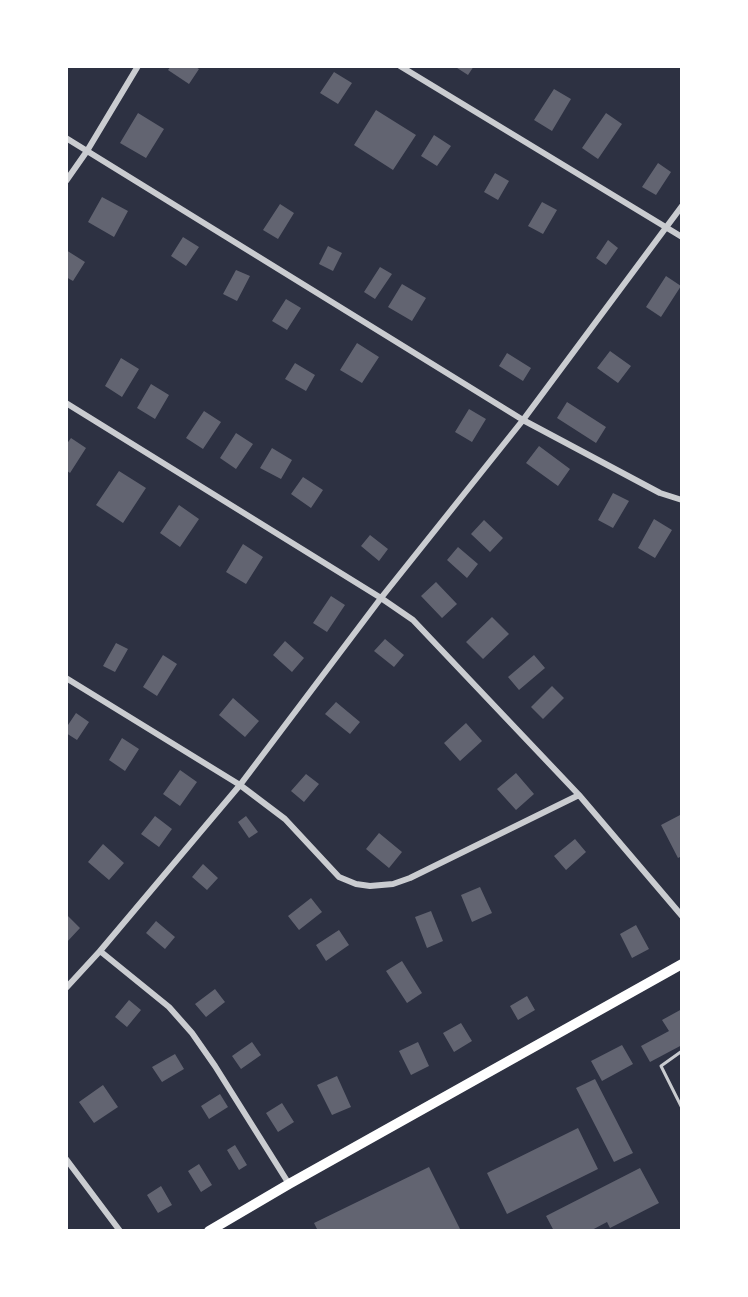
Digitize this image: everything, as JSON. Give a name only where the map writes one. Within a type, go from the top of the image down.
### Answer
[{"type":"main road","points":[[209,1231],[682,964]]},
{"type":"street","points":[[66,181],[87,151],[138,66]]},
{"type":"street","points":[[400,66],[682,237]]},
{"type":"street","points":[[66,138],[523,420],[660,494],[682,500]]},
{"type":"street","points":[[66,988],[240,785],[381,598],[523,420],[682,206]]},
{"type":"street","points":[[66,403],[413,620],[579,795],[682,916]]},
{"type":"street","points":[[66,678],[240,785],[285,819],[339,877],[356,884],[370,886],[393,884],[410,878],[579,795]]},
{"type":"street","points":[[100,951],[169,1007],[192,1033],[289,1184]]},
{"type":"street","points":[[66,1159],[120,1231]]},
{"type":"lane","points":[[682,1051],[661,1066],[682,1108]]},
{"type":"building","points":[[171,66],[194,66],[199,69],[189,84],[168,70]]},
{"type":"building","points":[[454,66],[474,66],[468,75]]},
{"type":"building","points":[[334,72],[352,83],[338,104],[320,93]]},
{"type":"building","points":[[554,89],[571,99],[552,131],[534,120]]},
{"type":"building","points":[[376,110],[416,135],[393,170],[354,145]]},
{"type":"building","points":[[138,113],[164,129],[146,158],[120,143]]},
{"type":"building","points":[[606,113],[622,124],[598,159],[582,148]]},
{"type":"building","points":[[434,135],[451,146],[437,166],[421,156]]},
{"type":"building","points":[[658,163],[671,172],[656,195],[642,187]]},
{"type":"building","points":[[495,173],[509,181],[498,200],[484,192]]},
{"type":"building","points":[[102,197],[128,211],[114,237],[88,222]]},
{"type":"building","points":[[542,202],[557,210],[543,234],[528,226]]},
{"type":"building","points":[[280,204],[294,213],[278,239],[263,230]]},
{"type":"building","points":[[183,237],[199,247],[186,266],[171,256]]},
{"type":"building","points":[[608,240],[618,248],[606,265],[596,258]]},
{"type":"building","points":[[328,246],[342,253],[333,271],[319,264]]},
{"type":"building","points":[[66,250],[85,262],[73,281],[66,277]]},
{"type":"building","points":[[380,267],[392,274],[375,299],[364,292]]},
{"type":"building","points":[[236,270],[250,276],[237,301],[223,294]]},
{"type":"building","points":[[666,276],[681,286],[661,317],[646,307]]},
{"type":"building","points":[[402,284],[426,298],[412,321],[388,307]]},
{"type":"building","points":[[286,299],[301,308],[287,330],[272,321]]},
{"type":"building","points":[[357,343],[379,357],[362,383],[340,370]]},
{"type":"building","points":[[610,351],[631,366],[618,383],[597,368]]},
{"type":"building","points":[[507,353],[531,368],[523,381],[499,366]]},
{"type":"building","points":[[121,358],[139,369],[122,397],[105,386]]},
{"type":"building","points":[[295,363],[315,375],[306,391],[285,379]]},
{"type":"building","points":[[151,384],[169,395],[155,419],[137,408]]},
{"type":"building","points":[[567,402],[606,427],[596,443],[557,418]]},
{"type":"building","points":[[469,409],[486,419],[472,442],[455,432]]},
{"type":"building","points":[[204,411],[221,422],[203,449],[186,438]]},
{"type":"building","points":[[236,433],[253,444],[236,469],[220,458]]},
{"type":"building","points":[[71,438],[86,448],[70,473],[66,470],[66,445]]},
{"type":"building","points":[[539,446],[570,469],[558,486],[526,463]]},
{"type":"building","points":[[272,448],[292,460],[281,479],[260,468]]},
{"type":"building","points":[[119,471],[146,488],[123,523],[96,505]]},
{"type":"building","points":[[303,477],[323,490],[311,508],[291,494]]},
{"type":"building","points":[[613,493],[629,501],[613,528],[598,520]]},
{"type":"building","points":[[179,505],[199,519],[180,547],[160,533]]},
{"type":"building","points":[[654,519],[672,530],[655,558],[638,548]]},
{"type":"building","points":[[484,520],[503,538],[490,552],[471,534]]},
{"type":"building","points":[[370,535],[388,549],[379,561],[361,546]]},
{"type":"building","points":[[243,544],[263,557],[246,584],[226,572]]},
{"type":"building","points":[[458,547],[478,564],[467,578],[447,560]]},
{"type":"building","points":[[436,582],[457,604],[442,618],[421,596]]},
{"type":"building","points":[[331,596],[345,605],[327,632],[313,623]]},
{"type":"building","points":[[492,617],[509,634],[483,659],[466,642]]},
{"type":"building","points":[[385,639],[404,655],[394,667],[374,651]]},
{"type":"building","points":[[285,641],[304,658],[292,672],[273,655]]},
{"type":"building","points":[[116,643],[128,649],[115,672],[103,666]]},
{"type":"building","points":[[163,655],[177,664],[157,696],[143,687]]},
{"type":"building","points":[[534,655],[545,668],[519,690],[508,677]]},
{"type":"building","points":[[552,686],[564,698],[543,719],[531,707]]},
{"type":"building","points":[[233,698],[259,721],[245,737],[219,715]]},
{"type":"building","points":[[336,702],[360,722],[350,734],[325,714]]},
{"type":"building","points":[[76,713],[89,722],[77,740],[66,733],[66,728]]},
{"type":"building","points":[[466,723],[482,741],[460,761],[444,743]]},
{"type":"building","points":[[122,738],[139,749],[125,771],[109,760]]},
{"type":"building","points":[[180,770],[197,782],[180,806],[163,794]]},
{"type":"building","points":[[516,773],[534,794],[516,810],[497,789]]},
{"type":"building","points":[[306,774],[319,784],[304,802],[291,791]]},
{"type":"building","points":[[682,814],[682,856],[678,858],[661,825]]},
{"type":"building","points":[[155,816],[172,829],[159,847],[141,834]]},
{"type":"building","points":[[246,816],[258,832],[249,838],[238,822]]},
{"type":"building","points":[[379,833],[402,852],[389,868],[366,849]]},
{"type":"building","points":[[575,839],[586,852],[566,870],[554,856]]},
{"type":"building","points":[[103,844],[124,863],[109,880],[88,862]]},
{"type":"building","points":[[203,864],[218,878],[207,890],[192,877]]},
{"type":"building","points":[[480,887],[492,913],[472,922],[461,895]]},
{"type":"building","points":[[311,898],[322,912],[299,930],[288,916]]},
{"type":"building","points":[[431,911],[443,941],[427,948],[415,917]]},
{"type":"building","points":[[66,914],[80,928],[66,943]]},
{"type":"building","points":[[156,921],[175,937],[165,949],[146,933]]},
{"type":"building","points":[[636,925],[649,949],[632,958],[620,934]]},
{"type":"building","points":[[339,930],[349,945],[326,961],[316,945]]},
{"type":"building","points":[[402,961],[422,993],[407,1003],[386,971]]},
{"type":"building","points":[[215,989],[225,1002],[206,1017],[195,1004]]},
{"type":"building","points":[[527,996],[535,1010],[518,1020],[510,1006]]},
{"type":"building","points":[[129,1000],[141,1010],[127,1027],[115,1017]]},
{"type":"building","points":[[682,1009],[682,1045],[650,1062],[641,1046],[669,1031],[662,1020]]},
{"type":"building","points":[[461,1023],[472,1041],[454,1052],[443,1033]]},
{"type":"building","points":[[252,1042],[261,1055],[241,1069],[232,1056]]},
{"type":"building","points":[[418,1042],[429,1066],[411,1075],[399,1051]]},
{"type":"building","points":[[622,1045],[633,1064],[602,1081],[591,1061]]},
{"type":"building","points":[[175,1054],[184,1069],[162,1082],[152,1067]]},
{"type":"building","points":[[337,1076],[351,1107],[332,1115],[317,1085]]},
{"type":"building","points":[[595,1079],[633,1153],[614,1162],[576,1088]]},
{"type":"building","points":[[103,1085],[118,1107],[94,1123],[79,1102]]},
{"type":"building","points":[[220,1094],[228,1107],[209,1119],[201,1106]]},
{"type":"building","points":[[282,1103],[294,1122],[278,1132],[266,1113]]},
{"type":"building","points":[[578,1128],[598,1169],[507,1214],[487,1173]]},
{"type":"building","points":[[235,1145],[247,1165],[239,1170],[227,1150]]},
{"type":"building","points":[[199,1164],[212,1185],[201,1192],[188,1171]]},
{"type":"building","points":[[429,1167],[461,1231],[318,1231],[314,1223]]},
{"type":"building","points":[[640,1168],[659,1203],[610,1228],[607,1222],[590,1231],[554,1231],[546,1216]]},
{"type":"building","points":[[161,1186],[172,1205],[158,1213],[147,1195]]}]
